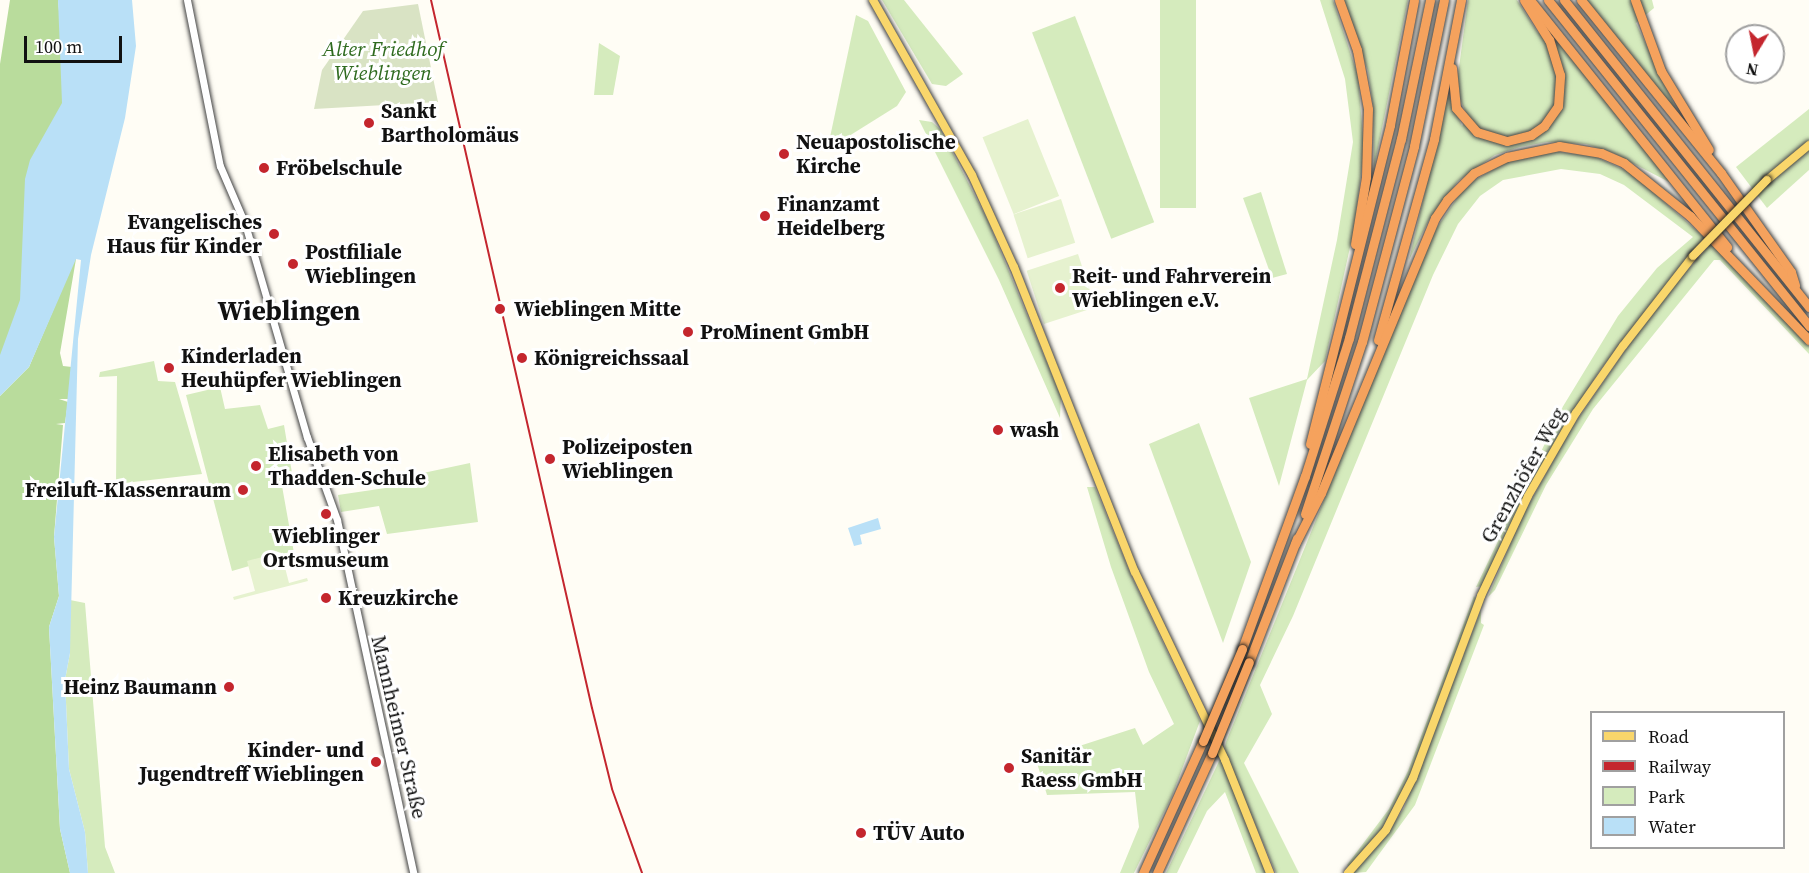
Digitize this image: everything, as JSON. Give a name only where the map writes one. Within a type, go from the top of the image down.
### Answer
[{"type":"highway","points":[[1339,0],[1357,50],[1368,109],[1366,177],[1347,293]]},
{"type":"highway","points":[[1305,476],[1347,293],[1390,125],[1414,0]]},
{"type":"highway","points":[[1143,873],[1242,649],[1305,476],[1377,237],[1430,0]]},
{"type":"highway","points":[[1157,873],[1212,753],[1295,544],[1365,331],[1414,146],[1444,0]]},
{"type":"highway","points":[[1364,388],[1434,139],[1461,0]]},
{"type":"highway","points":[[1455,32],[1452,92],[1464,122],[1491,139],[1507,141],[1531,135],[1554,114],[1561,82],[1549,40],[1524,0]]},
{"type":"highway","points":[[1530,0],[1751,277]]},
{"type":"highway","points":[[1548,0],[1809,326]]},
{"type":"highway","points":[[1564,0],[1809,307]]},
{"type":"highway","points":[[1581,0],[1721,173],[1791,272],[1798,294]]},
{"type":"highway","points":[[1635,0],[1661,71],[1721,173]]},
{"type":"highway","points":[[1295,544],[1321,493],[1422,245],[1447,200],[1474,173],[1526,151],[1580,147],[1624,163],[1690,216],[1809,340]]},
{"type":"main road","points":[[873,0],[945,124],[1014,267],[1135,572],[1229,769],[1270,873]]},
{"type":"main road","name":"Grenzhöfer Weg","points":[[1348,873],[1386,830],[1413,778],[1481,596],[1528,496],[1576,413],[1616,355],[1693,256],[1767,180],[1809,145]]},
{"type":"street","name":"Mannheimer Straße","points":[[186,0],[220,166],[245,224],[307,437],[339,531],[413,873]]},
{"type":"green space","points":[[10,0],[58,0],[60,22],[76,259],[60,353],[63,366],[72,367],[68,399],[59,399],[68,402],[65,423],[56,424],[63,425],[54,537],[59,596],[49,627],[60,829],[70,873],[0,873],[0,396],[29,367],[60,294],[0,369],[0,64]]},
{"type":"green space","points":[[882,0],[904,0],[963,74],[946,86],[932,84]]},
{"type":"green space","points":[[1160,0],[1196,0],[1196,208],[1160,208]]},
{"type":"green space","points":[[1320,0],[1333,0],[1358,76],[1364,150],[1354,229],[1325,361],[1307,380],[1279,486],[1249,398],[1307,379],[1337,240],[1353,142],[1345,79]]},
{"type":"green space","points":[[1343,0],[1408,0],[1374,168],[1373,106],[1368,71]]},
{"type":"green space","points":[[1468,0],[1517,0],[1538,33],[1548,30],[1671,183],[1613,153],[1586,144],[1547,142],[1520,147],[1495,155],[1458,181],[1429,220],[1409,260],[1448,94],[1462,126],[1468,117],[1456,90]]},
{"type":"green space","points":[[1587,0],[1652,0],[1654,8],[1636,23],[1678,113]]},
{"type":"green space","name":"Alter Friedhof Wieblingen","points":[[418,4],[438,102],[314,109],[322,70],[363,11]]},
{"type":"green space","points":[[856,15],[868,21],[906,92],[897,106],[833,146],[829,142]]},
{"type":"green space","points":[[1075,16],[1154,222],[1111,239],[1032,32]]},
{"type":"green space","points":[[599,43],[620,56],[613,95],[594,95]]},
{"type":"green space","points":[[1809,109],[1809,170],[1767,208],[1736,167]]},
{"type":"green space","points":[[1028,119],[1059,196],[1014,214],[983,137]]},
{"type":"green space","points":[[919,120],[932,122],[941,130],[988,221],[1061,397],[1060,418],[999,280]]},
{"type":"green space","points":[[1552,151],[1596,157],[1631,173],[1704,237],[1600,370],[1561,431],[1483,586],[1476,587],[1562,408],[1618,316],[1657,268],[1693,237],[1624,185],[1600,174],[1561,169],[1503,180],[1480,196],[1458,224],[1433,275],[1293,616],[1260,685],[1272,714],[1244,763],[1299,873],[1276,873],[1224,750],[1226,742],[1431,236],[1460,194],[1475,180],[1510,160]]},
{"type":"green space","points":[[1261,192],[1287,274],[1272,278],[1243,198]]},
{"type":"green space","points":[[1061,199],[1075,243],[1028,258],[1013,214]]},
{"type":"green space","points":[[1712,243],[1809,346],[1809,354],[1720,260],[1714,260],[1593,409],[1546,485],[1495,590],[1488,597],[1522,517],[1571,429],[1658,303]]},
{"type":"green space","name":"Reit- und Fahrverein Wieblingen e.V.","points":[[1078,254],[1095,307],[1044,324],[1027,271]]},
{"type":"green space","points":[[154,361],[158,381],[175,382],[202,474],[116,484],[117,376],[99,377],[100,372]]},
{"type":"green space","points":[[220,387],[225,409],[260,405],[268,429],[284,425],[293,479],[282,486],[294,553],[232,571],[186,395]]},
{"type":"green space","points":[[1199,423],[1251,562],[1223,643],[1149,444]]},
{"type":"green space","points":[[470,463],[478,522],[387,534],[379,506],[341,512],[338,495],[399,486],[409,476]]},
{"type":"green space","points":[[1087,487],[1095,487],[1130,573],[1200,721],[1172,796],[1134,873],[1120,873],[1139,827],[1135,792],[1047,795],[1036,760],[1135,728],[1143,745],[1174,724],[1149,672],[1111,567]]},
{"type":"green space","points":[[281,552],[289,583],[307,578],[308,581],[234,600],[233,597],[255,591],[247,561]]},
{"type":"green space","points":[[1474,596],[1477,601],[1411,779],[1380,833],[1349,867],[1347,865],[1389,809],[1408,771]]},
{"type":"green space","points":[[70,600],[85,603],[105,847],[115,873],[88,873],[85,832],[69,769],[65,680],[70,653]]},
{"type":"green space","points":[[1481,610],[1481,623],[1484,625],[1415,805],[1366,872],[1353,873],[1385,837],[1404,808]]},
{"type":"green space","points":[[1221,757],[1266,873],[1256,873],[1225,792],[1207,811],[1177,873],[1166,873]]},
{"type":"water","points":[[58,0],[132,0],[136,46],[125,118],[91,255],[78,339],[70,653],[65,680],[69,769],[85,832],[88,873],[70,873],[60,829],[49,627],[59,596],[54,537],[81,260],[76,259],[29,367],[0,396],[0,355],[20,300],[25,179],[30,160],[62,103]]},
{"type":"water","points":[[878,518],[881,529],[860,535],[862,544],[854,546],[848,528]]},
{"type":"railway","points":[[431,0],[592,708],[612,789],[642,873]]},
{"type":"place","name":"Sankt Bartholomäus","points":[[369,123]]},
{"type":"place","name":"Neuapostolische Kirche","points":[[784,154]]},
{"type":"place","name":"Fröbelschule","points":[[264,168]]},
{"type":"place","name":"Finanzamt Heidelberg","points":[[765,216]]},
{"type":"place","name":"Evangelisches Haus für Kinder","points":[[274,234]]},
{"type":"place","name":"Postfiliale Wieblingen","points":[[293,264]]},
{"type":"place","name":"Reit- und Fahrverein Wieblingen e.V.","points":[[1060,288]]},
{"type":"place","name":"Wieblingen Mitte","points":[[500,309]]},
{"type":"place","name":"ProMinent GmbH","points":[[688,332]]},
{"type":"place","name":"Königreichssaal","points":[[522,358]]},
{"type":"place","name":"Kinderladen Heuhüpfer Wieblingen","points":[[169,368]]},
{"type":"place","name":"wash","points":[[998,430]]},
{"type":"place","name":"Polizeiposten Wieblingen","points":[[550,459]]},
{"type":"place","name":"Elisabeth von Thadden-Schule","points":[[256,466]]},
{"type":"place","name":"Freiluft-Klassenraum","points":[[243,490]]},
{"type":"place","name":"Wieblinger Ortsmuseum","points":[[326,514]]},
{"type":"place","name":"Kreuzkirche","points":[[326,598]]},
{"type":"place","name":"Heinz Baumann","points":[[229,687]]},
{"type":"place","name":"Kinder- und Jugendtreff Wieblingen","points":[[376,762]]},
{"type":"place","name":"Sanitär Raess GmbH","points":[[1009,768]]},
{"type":"place","name":"TÜV Auto","points":[[861,833]]},
{"type":"district","name":"Wieblingen","points":[[289,311]]}]
